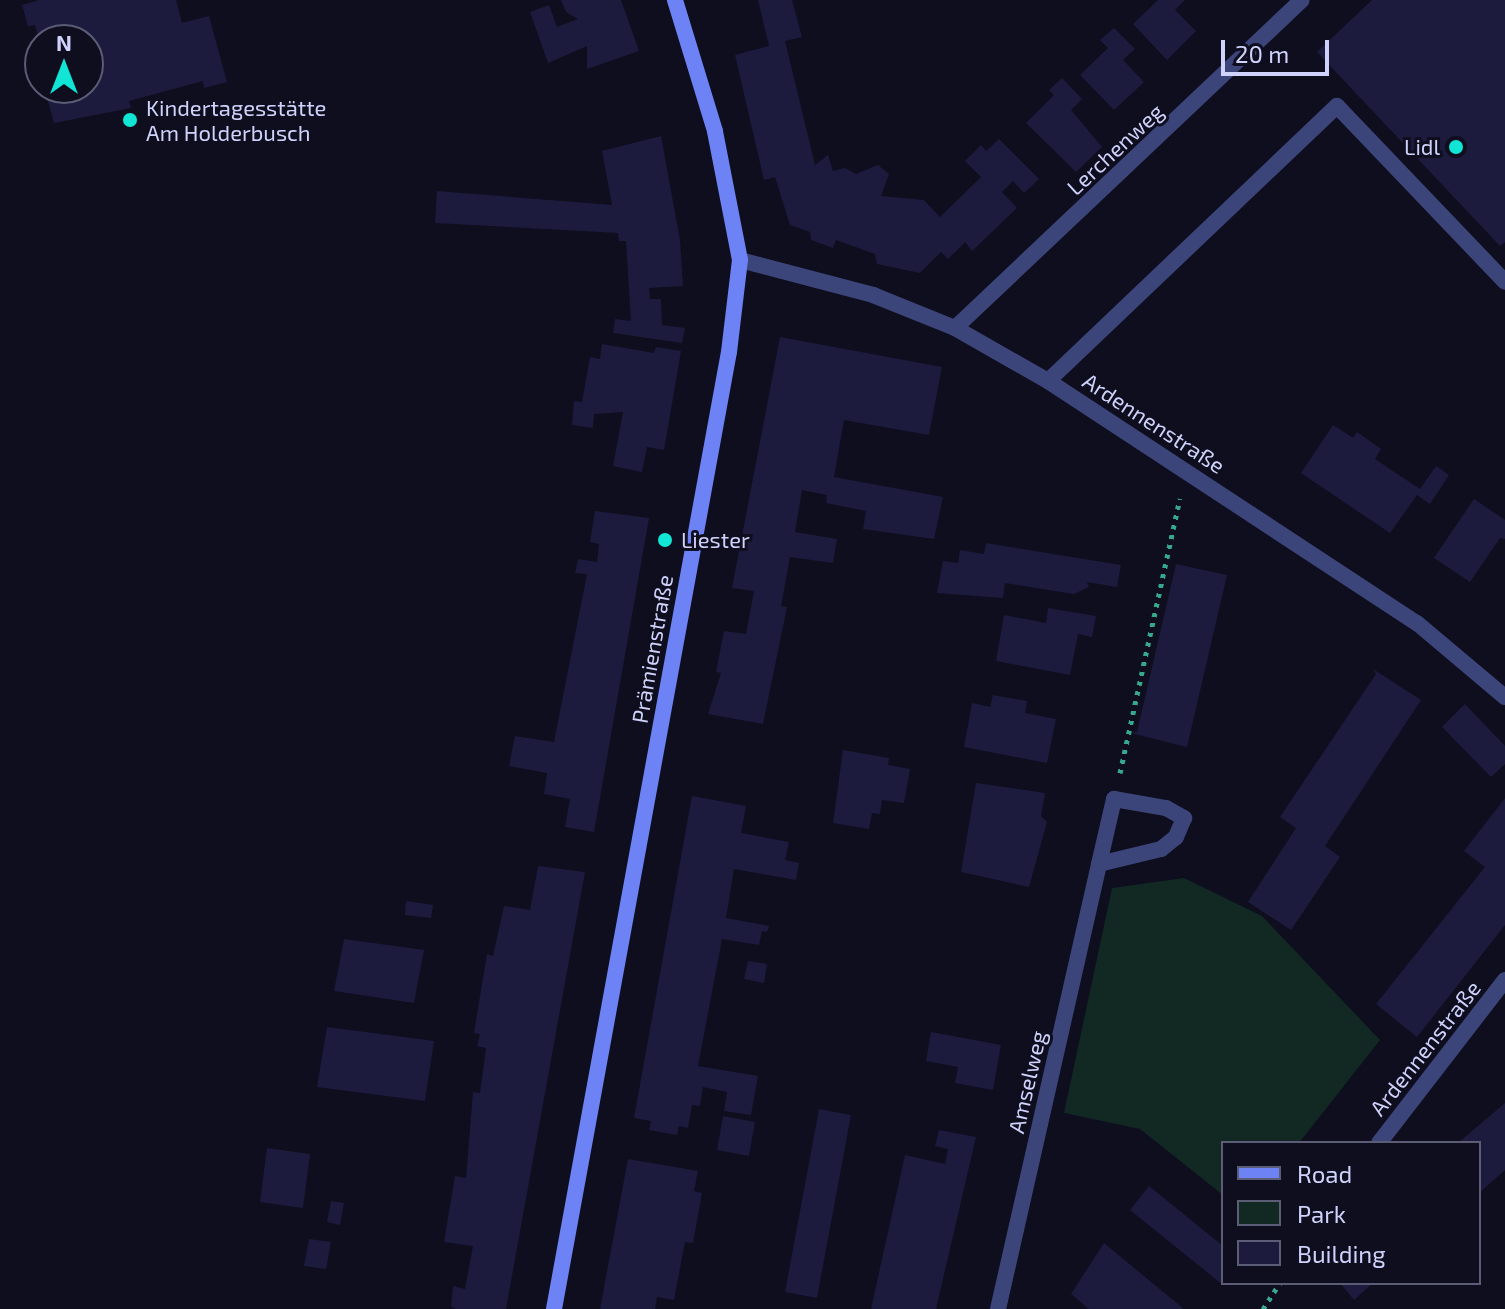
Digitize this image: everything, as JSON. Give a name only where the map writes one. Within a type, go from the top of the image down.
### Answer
[{"type":"street","name":"Prämienstraße","points":[[554,1309],[728,361],[740,260],[715,131],[675,0]]},
{"type":"street","name":"Lerchenweg","points":[[955,328],[1302,0]]},
{"type":"street","points":[[1048,381],[1337,106],[1505,282]]},
{"type":"street","name":"Ardennenstraße","points":[[740,260],[873,295],[955,328],[1048,381],[1187,469],[1417,623],[1505,697]]},
{"type":"street","points":[[1099,864],[1161,849],[1176,837],[1184,818],[1166,808],[1114,799]]},
{"type":"street","name":"Amselweg","points":[[998,1309],[1114,799]]},
{"type":"street","name":"Ardennenstraße","points":[[1381,1141],[1505,980]]},
{"type":"path","points":[[1114,799],[1187,469]]},
{"type":"path","points":[[1263,1309],[1279,1285]]},
{"type":"green space","points":[[1184,878],[1262,916],[1380,1040],[1301,1141],[1221,1141],[1221,1193],[1140,1129],[1064,1113],[1112,888]]},
{"type":"building","points":[[39,0],[176,0],[182,23],[209,16],[227,82],[204,88],[203,81],[129,101],[131,108],[54,123],[49,104],[104,104],[104,24],[27,24],[22,5]]},
{"type":"building","points":[[561,0],[621,0],[639,51],[587,69],[587,46],[548,63],[530,12],[549,5],[557,27],[578,19],[566,12]]},
{"type":"building","points":[[758,0],[792,0],[802,37],[785,41],[815,165],[828,155],[833,171],[845,168],[856,174],[878,165],[889,174],[881,196],[924,200],[940,217],[981,177],[965,161],[981,145],[986,151],[999,139],[1039,179],[1024,193],[1013,181],[1002,192],[1017,208],[972,251],[965,242],[948,259],[941,252],[920,273],[877,264],[875,254],[836,240],[833,248],[811,240],[810,232],[790,225],[775,177],[764,180],[735,55],[769,46]]},
{"type":"building","points":[[1158,0],[1185,0],[1175,10],[1196,31],[1167,60],[1133,24]]},
{"type":"building","name":"Lidl","points":[[1372,0],[1505,0],[1505,242],[1500,246],[1317,52]]},
{"type":"building","points":[[1114,28],[1135,49],[1123,60],[1144,82],[1114,110],[1080,75],[1108,48],[1100,40]]},
{"type":"building","points":[[1062,78],[1082,99],[1071,110],[1102,147],[1076,172],[1026,123],[1054,95],[1049,90]]},
{"type":"building","points":[[661,136],[680,240],[683,286],[649,288],[650,299],[661,299],[662,325],[685,328],[682,343],[613,333],[615,319],[631,321],[626,241],[619,241],[618,233],[435,223],[437,191],[612,205],[602,151]]},
{"type":"building","points":[[780,337],[942,367],[929,435],[844,420],[834,477],[943,497],[934,539],[863,529],[866,511],[826,503],[827,495],[802,490],[795,532],[837,539],[833,563],[790,557],[781,606],[787,607],[763,724],[708,714],[721,673],[716,672],[724,631],[746,634],[754,591],[732,588]]},
{"type":"building","points":[[602,344],[654,353],[656,347],[681,351],[664,450],[647,447],[642,472],[613,466],[623,412],[594,414],[593,428],[572,425],[574,401],[582,402],[590,357],[600,359]]},
{"type":"building","points":[[1333,425],[1353,438],[1357,432],[1381,449],[1375,459],[1420,489],[1436,466],[1449,475],[1430,504],[1417,495],[1390,533],[1301,473]]},
{"type":"building","points":[[1474,499],[1505,520],[1505,539],[1500,538],[1470,582],[1434,558]]},
{"type":"building","points":[[595,511],[649,518],[594,832],[565,827],[570,799],[544,794],[547,773],[509,766],[515,736],[554,742],[587,574],[575,573],[578,559],[597,562],[599,544],[590,542]]},
{"type":"building","points":[[986,543],[1121,565],[1117,587],[1087,582],[1089,587],[1074,594],[1005,583],[1003,598],[937,593],[943,561],[958,563],[960,550],[984,554]]},
{"type":"building","points":[[1176,564],[1227,575],[1187,747],[1131,733],[1137,732]]},
{"type":"building","points":[[1048,608],[1096,616],[1092,637],[1078,634],[1070,675],[996,661],[1004,615],[1046,623]]},
{"type":"building","points":[[1373,669],[1421,700],[1325,846],[1340,857],[1291,930],[1248,902],[1296,828],[1280,817],[1376,674]]},
{"type":"building","points":[[993,695],[1027,701],[1025,713],[1056,719],[1047,763],[964,747],[972,703],[990,707]]},
{"type":"building","points":[[1465,704],[1505,746],[1505,764],[1491,777],[1442,727]]},
{"type":"building","points":[[843,750],[889,758],[888,765],[910,769],[904,803],[882,800],[880,814],[872,813],[869,829],[833,823]]},
{"type":"building","points":[[976,783],[1045,793],[1041,816],[1047,822],[1029,887],[961,872]]},
{"type":"building","points":[[692,796],[746,806],[741,833],[789,842],[785,860],[799,863],[796,880],[734,869],[726,918],[769,926],[767,932],[762,931],[759,945],[722,939],[698,1066],[758,1076],[751,1115],[724,1111],[727,1092],[703,1087],[700,1106],[692,1105],[688,1128],[679,1126],[677,1135],[649,1130],[651,1121],[634,1118]]},
{"type":"building","points":[[1505,798],[1505,925],[1417,1037],[1376,1004],[1485,867],[1464,851]]},
{"type":"building","points":[[538,866],[585,872],[506,1309],[456,1309],[451,1306],[453,1286],[465,1289],[473,1246],[444,1242],[455,1176],[466,1178],[473,1092],[480,1093],[486,1048],[477,1046],[480,1034],[474,1033],[487,954],[493,956],[504,906],[530,910]]},
{"type":"building","points":[[406,901],[433,905],[431,918],[405,915]]},
{"type":"building","points":[[344,939],[424,950],[414,1003],[334,991]]},
{"type":"building","points":[[748,961],[767,964],[764,983],[744,979]]},
{"type":"building","points":[[327,1027],[434,1041],[425,1101],[317,1087]]},
{"type":"building","points":[[931,1032],[1001,1045],[993,1090],[955,1083],[958,1067],[926,1061]]},
{"type":"building","points":[[1505,1103],[1505,1170],[1481,1191],[1481,1141],[1460,1141]]},
{"type":"building","points":[[819,1109],[851,1115],[817,1298],[785,1292]]},
{"type":"building","points":[[723,1116],[755,1122],[749,1156],[717,1150]]},
{"type":"building","points":[[939,1130],[976,1137],[936,1309],[871,1309],[905,1155],[945,1164],[948,1149],[935,1146]]},
{"type":"building","points":[[267,1148],[310,1154],[303,1208],[260,1202]]},
{"type":"building","points":[[628,1159],[698,1171],[694,1191],[702,1193],[693,1243],[685,1242],[674,1300],[657,1297],[655,1309],[600,1309]]},
{"type":"building","points":[[1149,1186],[1221,1244],[1221,1283],[1130,1210]]},
{"type":"building","points":[[331,1201],[344,1203],[340,1225],[327,1222]]},
{"type":"building","points":[[309,1239],[331,1242],[326,1269],[304,1266]]},
{"type":"building","points":[[1104,1243],[1184,1309],[1089,1309],[1071,1294]]},
{"type":"building","points":[[1342,1285],[1371,1285],[1354,1300]]},
{"type":"place","name":"Kindertagesstätte Am Holderbusch","points":[[130,120]]},
{"type":"place","name":"Lidl","points":[[1456,147]]},
{"type":"place","name":"Liester","points":[[665,540]]}]
